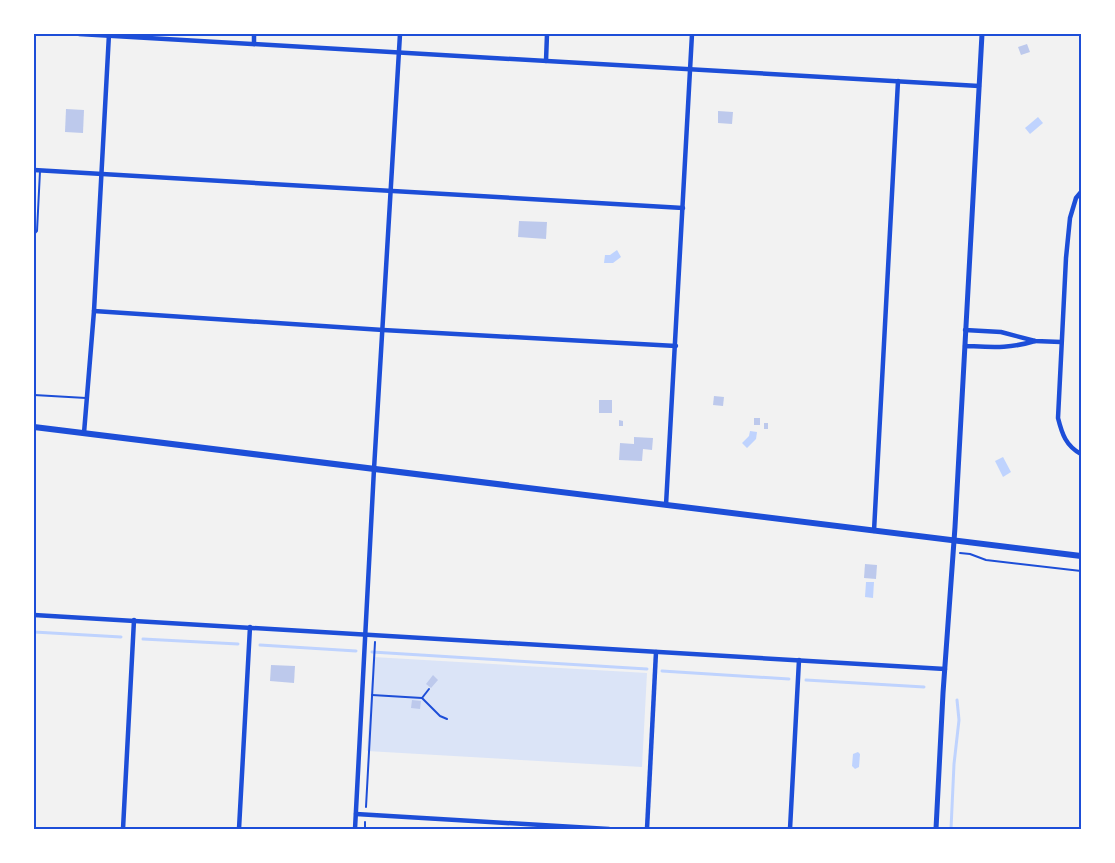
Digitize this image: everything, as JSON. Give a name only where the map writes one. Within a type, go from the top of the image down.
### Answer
[{"type":"main road","points":[[34,427],[1081,556]]},
{"type":"street","points":[[79,34],[979,86]]},
{"type":"street","points":[[254,34],[254,44]]},
{"type":"street","points":[[355,829],[400,34]]},
{"type":"street","points":[[546,61],[547,34]]},
{"type":"street","points":[[666,505],[692,34]]},
{"type":"street","points":[[936,829],[982,34]]},
{"type":"street","points":[[84,433],[94,311],[109,35]]},
{"type":"street","points":[[874,531],[898,81]]},
{"type":"street","points":[[34,170],[683,208]]},
{"type":"street","points":[[1081,192],[1076,198],[1070,218],[1066,258],[1058,418],[1061,432],[1066,441],[1071,448],[1081,454]]},
{"type":"street","points":[[94,311],[383,330],[676,346]]},
{"type":"street","points":[[966,330],[1001,332],[1035,341],[1061,342]]},
{"type":"street","points":[[964,346],[1003,348],[1017,347],[1035,341]]},
{"type":"street","points":[[34,615],[945,669]]},
{"type":"street","points":[[123,829],[134,620]]},
{"type":"street","points":[[239,829],[250,627]]},
{"type":"street","points":[[647,829],[656,652]]},
{"type":"street","points":[[790,829],[799,660]]},
{"type":"street","points":[[356,814],[609,829]]},
{"type":"lane","points":[[34,234],[37,231],[40,170]]},
{"type":"lane","points":[[34,395],[87,398]]},
{"type":"path","points":[[953,553],[970,554],[986,560],[1081,571]]},
{"type":"path","points":[[365,829],[375,644]]},
{"type":"path","points":[[422,698],[429,689]]},
{"type":"path","points":[[372,695],[422,698],[440,716],[447,719]]},
{"type":"shaded area","points":[[373,657],[647,673],[642,767],[367,751]]},
{"type":"water","points":[[1038,117],[1043,123],[1030,134],[1025,128]]},
{"type":"water","points":[[617,250],[621,257],[613,263],[604,263],[605,255],[610,255]]},
{"type":"water","points":[[750,431],[757,432],[756,439],[747,448],[742,443],[749,436]]},
{"type":"water","points":[[1003,457],[1011,472],[1003,477],[995,461]]},
{"type":"water","points":[[866,582],[874,582],[873,598],[865,597]]},
{"type":"water","points":[[858,752],[860,754],[859,767],[855,769],[852,766],[853,754]]},
{"type":"building","points":[[1027,44],[1030,52],[1021,55],[1018,47]]},
{"type":"building","points":[[66,109],[84,110],[83,133],[65,132]]},
{"type":"building","points":[[718,111],[733,112],[732,124],[718,123]]},
{"type":"building","points":[[519,221],[547,222],[546,239],[518,237]]},
{"type":"building","points":[[714,396],[724,397],[723,406],[713,405]]},
{"type":"building","points":[[599,400],[612,400],[612,413],[599,413]]},
{"type":"building","points":[[754,418],[760,418],[760,425],[754,425]]},
{"type":"building","points":[[619,420],[623,421],[623,426],[619,426]]},
{"type":"building","points":[[764,423],[768,423],[768,429],[764,429]]},
{"type":"building","points":[[634,437],[653,438],[652,450],[643,449],[642,461],[619,460],[620,443],[634,444]]},
{"type":"building","points":[[865,564],[877,565],[876,579],[864,578]]},
{"type":"building","points":[[271,665],[295,666],[294,683],[270,681]]},
{"type":"building","points":[[433,675],[438,680],[431,688],[426,684]]},
{"type":"building","points":[[412,700],[421,701],[420,709],[411,708]]},
{"type":"waterway","points":[[34,632],[121,637]]},
{"type":"waterway","points":[[143,639],[238,644]]},
{"type":"waterway","points":[[260,645],[356,651]]},
{"type":"waterway","points":[[372,652],[647,669]]},
{"type":"waterway","points":[[662,671],[789,679]]},
{"type":"waterway","points":[[806,680],[924,687]]},
{"type":"waterway","points":[[951,829],[954,764],[959,720],[957,700]]}]
